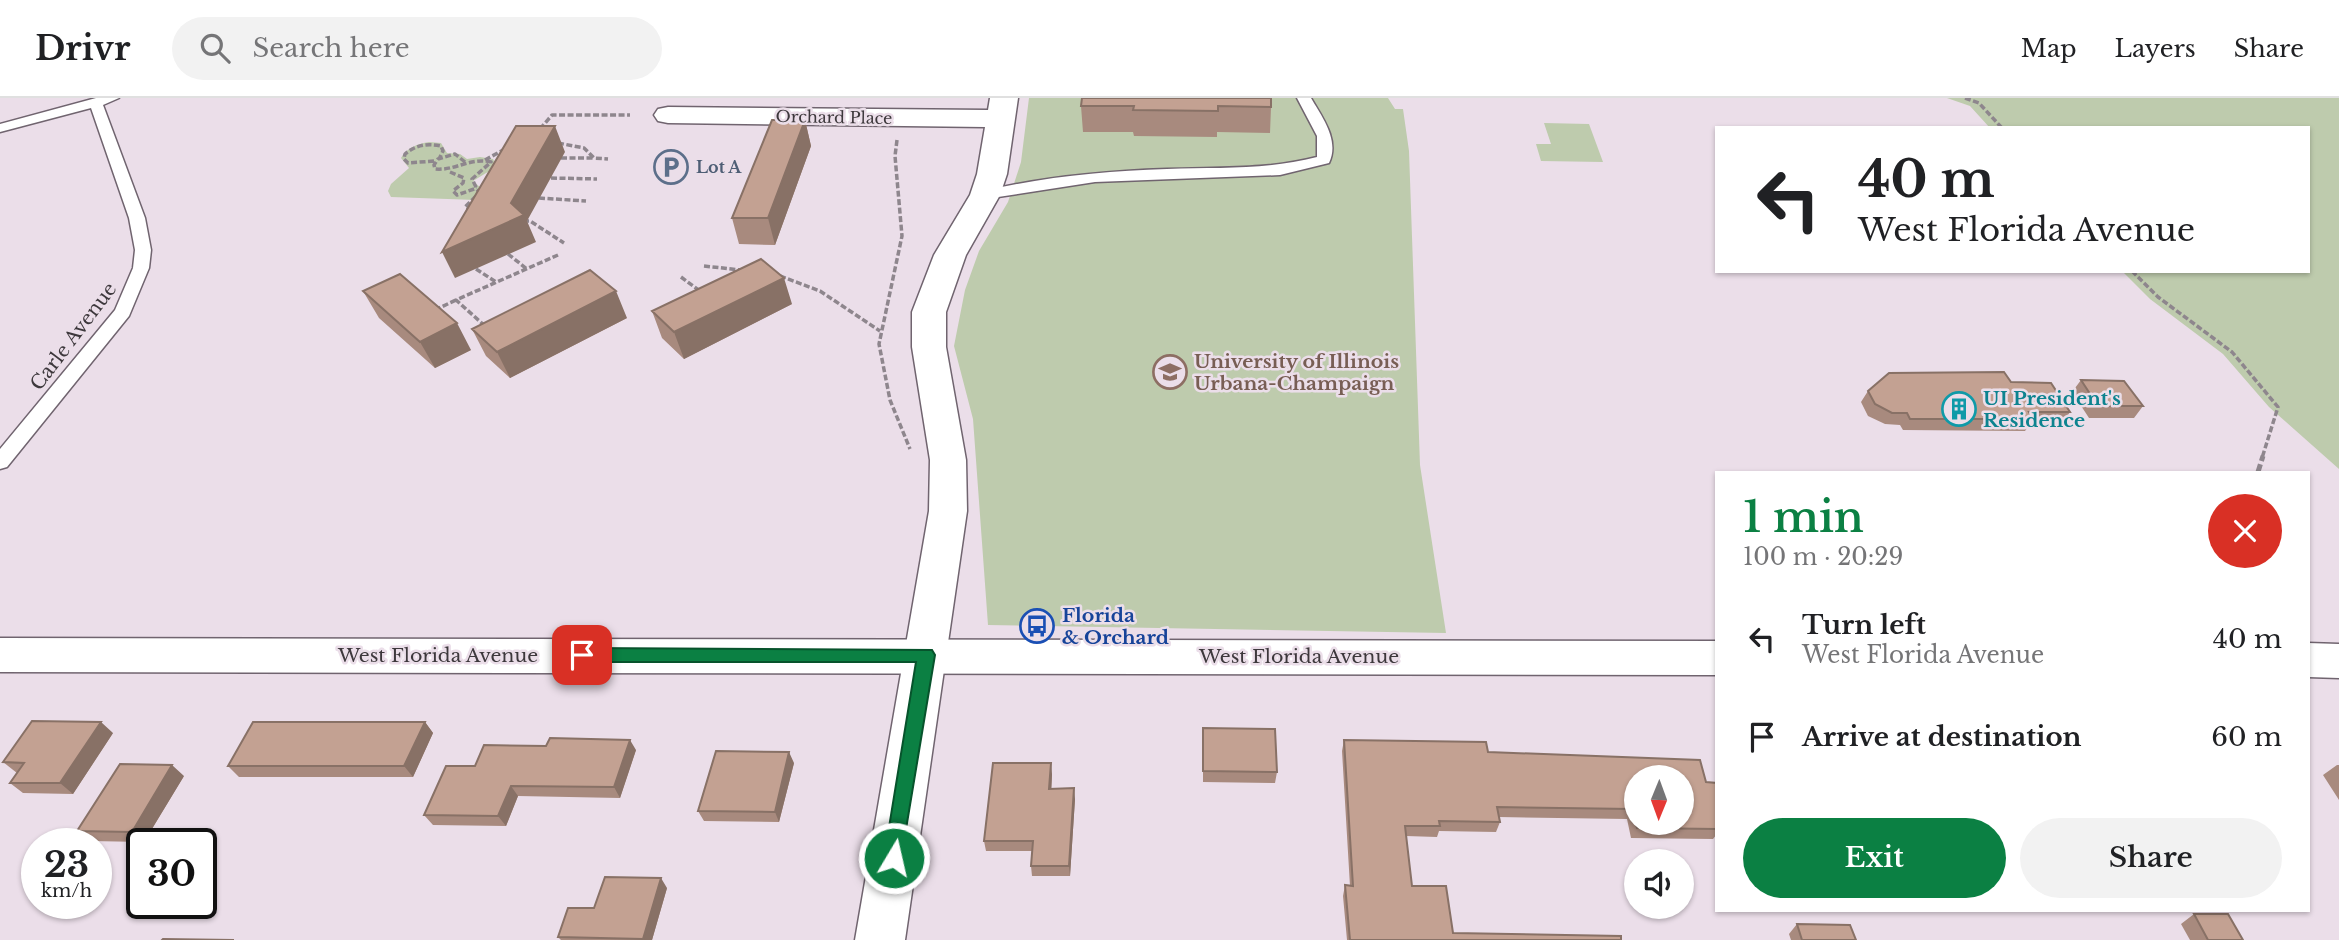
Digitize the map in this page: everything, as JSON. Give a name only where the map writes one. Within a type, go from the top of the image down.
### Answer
[{"type":"street","points":[[880,940],[948,511],[948,460],[929,347],[929,312],[950,255],[985,195],[992,174],[1003,108]]},
{"type":"street","name":"Orchard Place","points":[[668,115],[1003,108]]},
{"type":"street","name":"West Florida Avenue","points":[[0,655],[1715,658]]},
{"type":"street","points":[[2310,660],[2339,661]]},
{"type":"lane","points":[[985,195],[1046,181],[1116,174],[1280,171],[1324,160],[1328,149],[1324,136],[1304,98]]},
{"type":"lane","points":[[0,128],[104,100]]},
{"type":"lane","name":"Carle Avenue","points":[[0,462],[123,312],[141,268],[143,250],[137,218],[104,100]]},
{"type":"path","points":[[1965,98],[1979,103],[2000,126]]},
{"type":"path","points":[[539,130],[552,115],[630,115]]},
{"type":"path","points":[[897,130],[895,156],[902,236],[879,344],[890,400],[911,452]]},
{"type":"path","points":[[549,142],[584,148],[594,158]]},
{"type":"path","points":[[465,162],[455,154],[436,160],[418,164],[404,159],[410,149],[432,143],[441,146],[443,151],[436,160],[435,169],[464,178],[463,183],[453,191],[457,195],[477,188]]},
{"type":"path","points":[[446,171],[465,162],[485,160],[512,146]]},
{"type":"path","points":[[561,158],[608,159]]},
{"type":"path","points":[[474,212],[465,207],[479,193],[471,179],[489,167],[491,162],[485,160]]},
{"type":"path","points":[[551,178],[597,179]]},
{"type":"path","points":[[539,198],[586,201]]},
{"type":"path","points":[[518,221],[530,221],[564,243]]},
{"type":"path","points":[[508,254],[528,269]]},
{"type":"path","points":[[428,313],[558,255]]},
{"type":"path","points":[[704,266],[750,272]]},
{"type":"path","points":[[476,269],[497,282]]},
{"type":"path","points":[[2134,273],[2158,297],[2232,352],[2278,407],[2258,471]]},
{"type":"path","points":[[772,275],[812,287],[849,308],[880,331]]},
{"type":"path","points":[[681,277],[704,293]]},
{"type":"path","points":[[456,300],[488,328]]},
{"type":"green space","points":[[1029,98],[1388,98],[1395,109],[1403,109],[1409,151],[1420,465],[1446,633],[988,625],[973,419],[954,346],[965,290],[979,251],[1008,202],[1021,162]]},
{"type":"green space","points":[[1947,98],[2339,98],[2339,469],[2269,407],[2223,354],[2150,299],[2124,273],[2310,273],[2310,126],[1988,126],[1970,106]]},
{"type":"green space","points":[[1544,123],[1589,124],[1603,162],[1541,161],[1536,144],[1551,144]]},
{"type":"green space","points":[[429,142],[441,143],[447,153],[460,154],[467,159],[493,159],[495,163],[491,170],[473,181],[481,188],[476,200],[391,197],[388,191],[391,184],[409,168],[401,158],[403,154],[413,147]]},
{"type":"building","points":[[1082,98],[1271,98],[1271,107],[1218,106],[1218,111],[1133,110],[1134,106],[1081,106]]},
{"type":"building","points":[[772,120],[805,120],[768,218],[732,218]]},
{"type":"building","points":[[516,126],[555,126],[511,203],[524,215],[442,252]]},
{"type":"building","points":[[761,259],[784,278],[674,332],[652,311]]},
{"type":"building","points":[[590,270],[616,291],[497,352],[472,329]]},
{"type":"building","points":[[400,274],[457,323],[420,342],[363,291]]},
{"type":"building","name":"UI President's Residence","points":[[2004,372],[2011,382],[2051,383],[2070,412],[2029,412],[2033,419],[1910,419],[1907,413],[1892,413],[1875,404],[1868,391],[1889,373]]},
{"type":"building","points":[[2081,380],[2124,381],[2143,406],[2098,406]]},
{"type":"building","points":[[32,721],[101,722],[60,783],[10,783],[24,763],[3,762]]},
{"type":"building","points":[[253,722],[425,722],[404,766],[228,766]]},
{"type":"building","points":[[1203,728],[1275,729],[1277,772],[1203,771]]},
{"type":"building","points":[[550,738],[630,740],[614,787],[511,786],[498,816],[424,815],[446,766],[475,766],[484,745],[546,746]]},
{"type":"building","points":[[1344,740],[1486,742],[1488,752],[1700,760],[1706,782],[1715,783],[1715,829],[1694,829],[1694,765],[1624,765],[1624,809],[1497,807],[1500,822],[1439,821],[1440,826],[1405,826],[1412,886],[1446,886],[1453,933],[1621,936],[1621,940],[1350,940],[1345,885],[1353,886]]},
{"type":"building","points":[[716,751],[789,752],[775,812],[698,811]]},
{"type":"building","points":[[993,763],[1051,763],[1049,789],[1074,788],[1069,866],[1031,866],[1033,841],[984,841]]},
{"type":"building","points":[[120,764],[172,765],[134,828],[126,828],[126,832],[112,832],[112,828],[79,828]]},
{"type":"building","points":[[605,877],[661,878],[643,939],[558,937],[568,908],[594,908]]},
{"type":"building","points":[[2194,914],[2228,914],[2243,940],[2208,940]]},
{"type":"building","points":[[1797,924],[1850,925],[1856,940],[1802,940]]},
{"type":"building","points":[[163,939],[234,940],[162,940]]},
{"type":"place","name":"Lot A","points":[[671,167]]},
{"type":"place","name":"University of Illinois Urbana-Champaign","points":[[1170,372]]},
{"type":"place","name":"UI President's Residence","points":[[1959,409]]},
{"type":"place","name":"Florida & Orchard","points":[[1037,626]]},
{"type":"route","points":[[582,655],[926,655],[894,858]]}]
